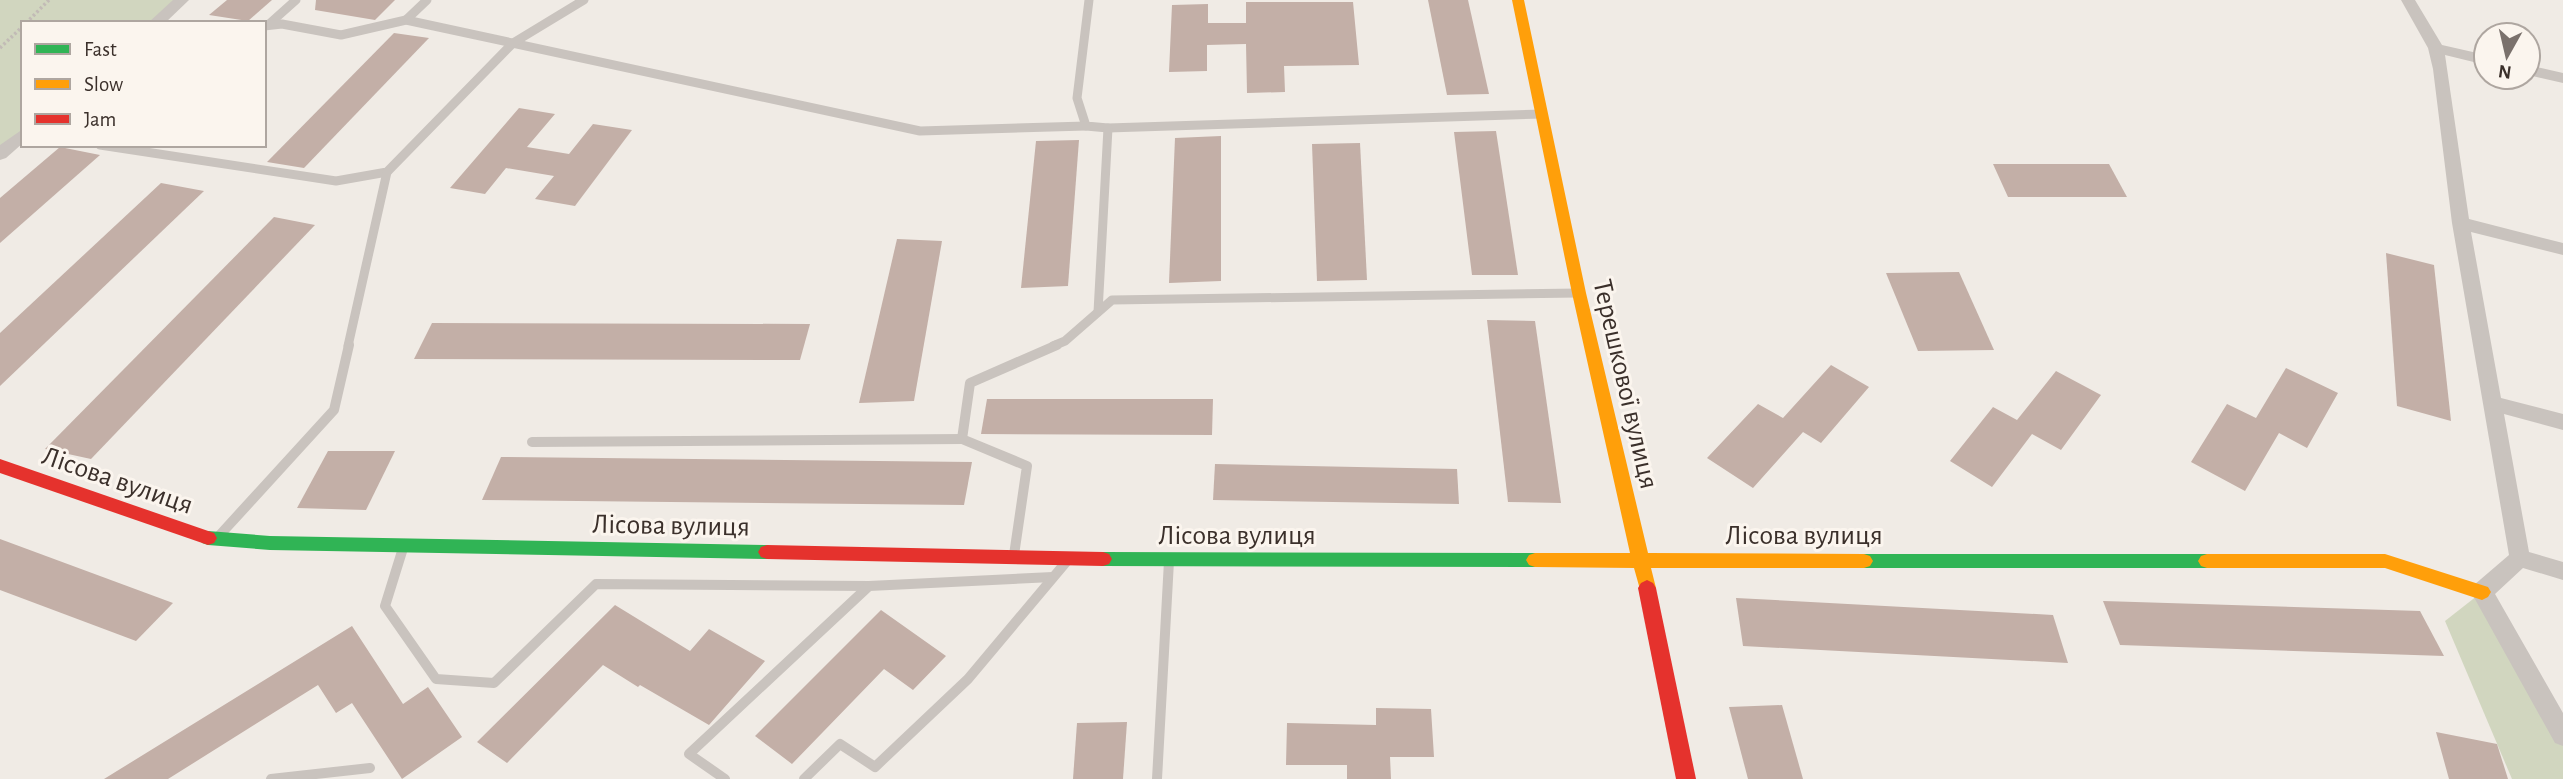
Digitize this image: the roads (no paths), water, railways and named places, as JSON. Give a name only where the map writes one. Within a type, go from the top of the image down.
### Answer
[{"type":"street","points":[[157,21],[183,0]]},
{"type":"street","name":"Терешкової вулиця","points":[[1518,0],[1579,293],[1641,561],[1686,779]]},
{"type":"street","points":[[2408,0],[2436,48],[2441,69],[2461,223],[2520,558]]},
{"type":"street","points":[[2436,48],[2472,57]]},
{"type":"street","points":[[2542,73],[2563,78]]},
{"type":"street","points":[[0,154],[21,136]]},
{"type":"street","points":[[2461,223],[2563,249]]},
{"type":"street","points":[[2492,403],[2563,422]]},
{"type":"street","name":"Лісова вулиця","points":[[0,466],[215,540],[1169,560],[2385,561],[2482,592]]},
{"type":"street","points":[[2520,558],[2563,571]]},
{"type":"street","points":[[2520,558],[2482,592],[2563,735]]},
{"type":"lane","points":[[266,26],[296,0]]},
{"type":"lane","points":[[406,20],[427,0]]},
{"type":"lane","points":[[215,540],[334,410],[387,172],[513,43],[584,0]]},
{"type":"lane","points":[[1086,125],[1077,98],[1089,0]]},
{"type":"lane","points":[[266,26],[282,24],[341,36],[406,20],[920,131],[1086,125],[1108,128],[1543,114]]},
{"type":"lane","points":[[1098,312],[1108,128]]},
{"type":"lane","points":[[113,147],[336,181],[387,172]]},
{"type":"lane","points":[[962,439],[970,383],[1065,341],[1112,300],[1579,293]]},
{"type":"lane","points":[[533,442],[962,439],[1027,466],[1014,557]]},
{"type":"lane","points":[[404,545],[385,606],[436,678],[494,683],[596,584],[869,586],[1054,577]]},
{"type":"lane","points":[[804,779],[840,744],[876,767],[968,679],[1069,558]]},
{"type":"lane","points":[[1157,779],[1169,560]]},
{"type":"lane","points":[[725,779],[689,754],[869,586]]},
{"type":"lane","points":[[271,779],[370,768]]}]
